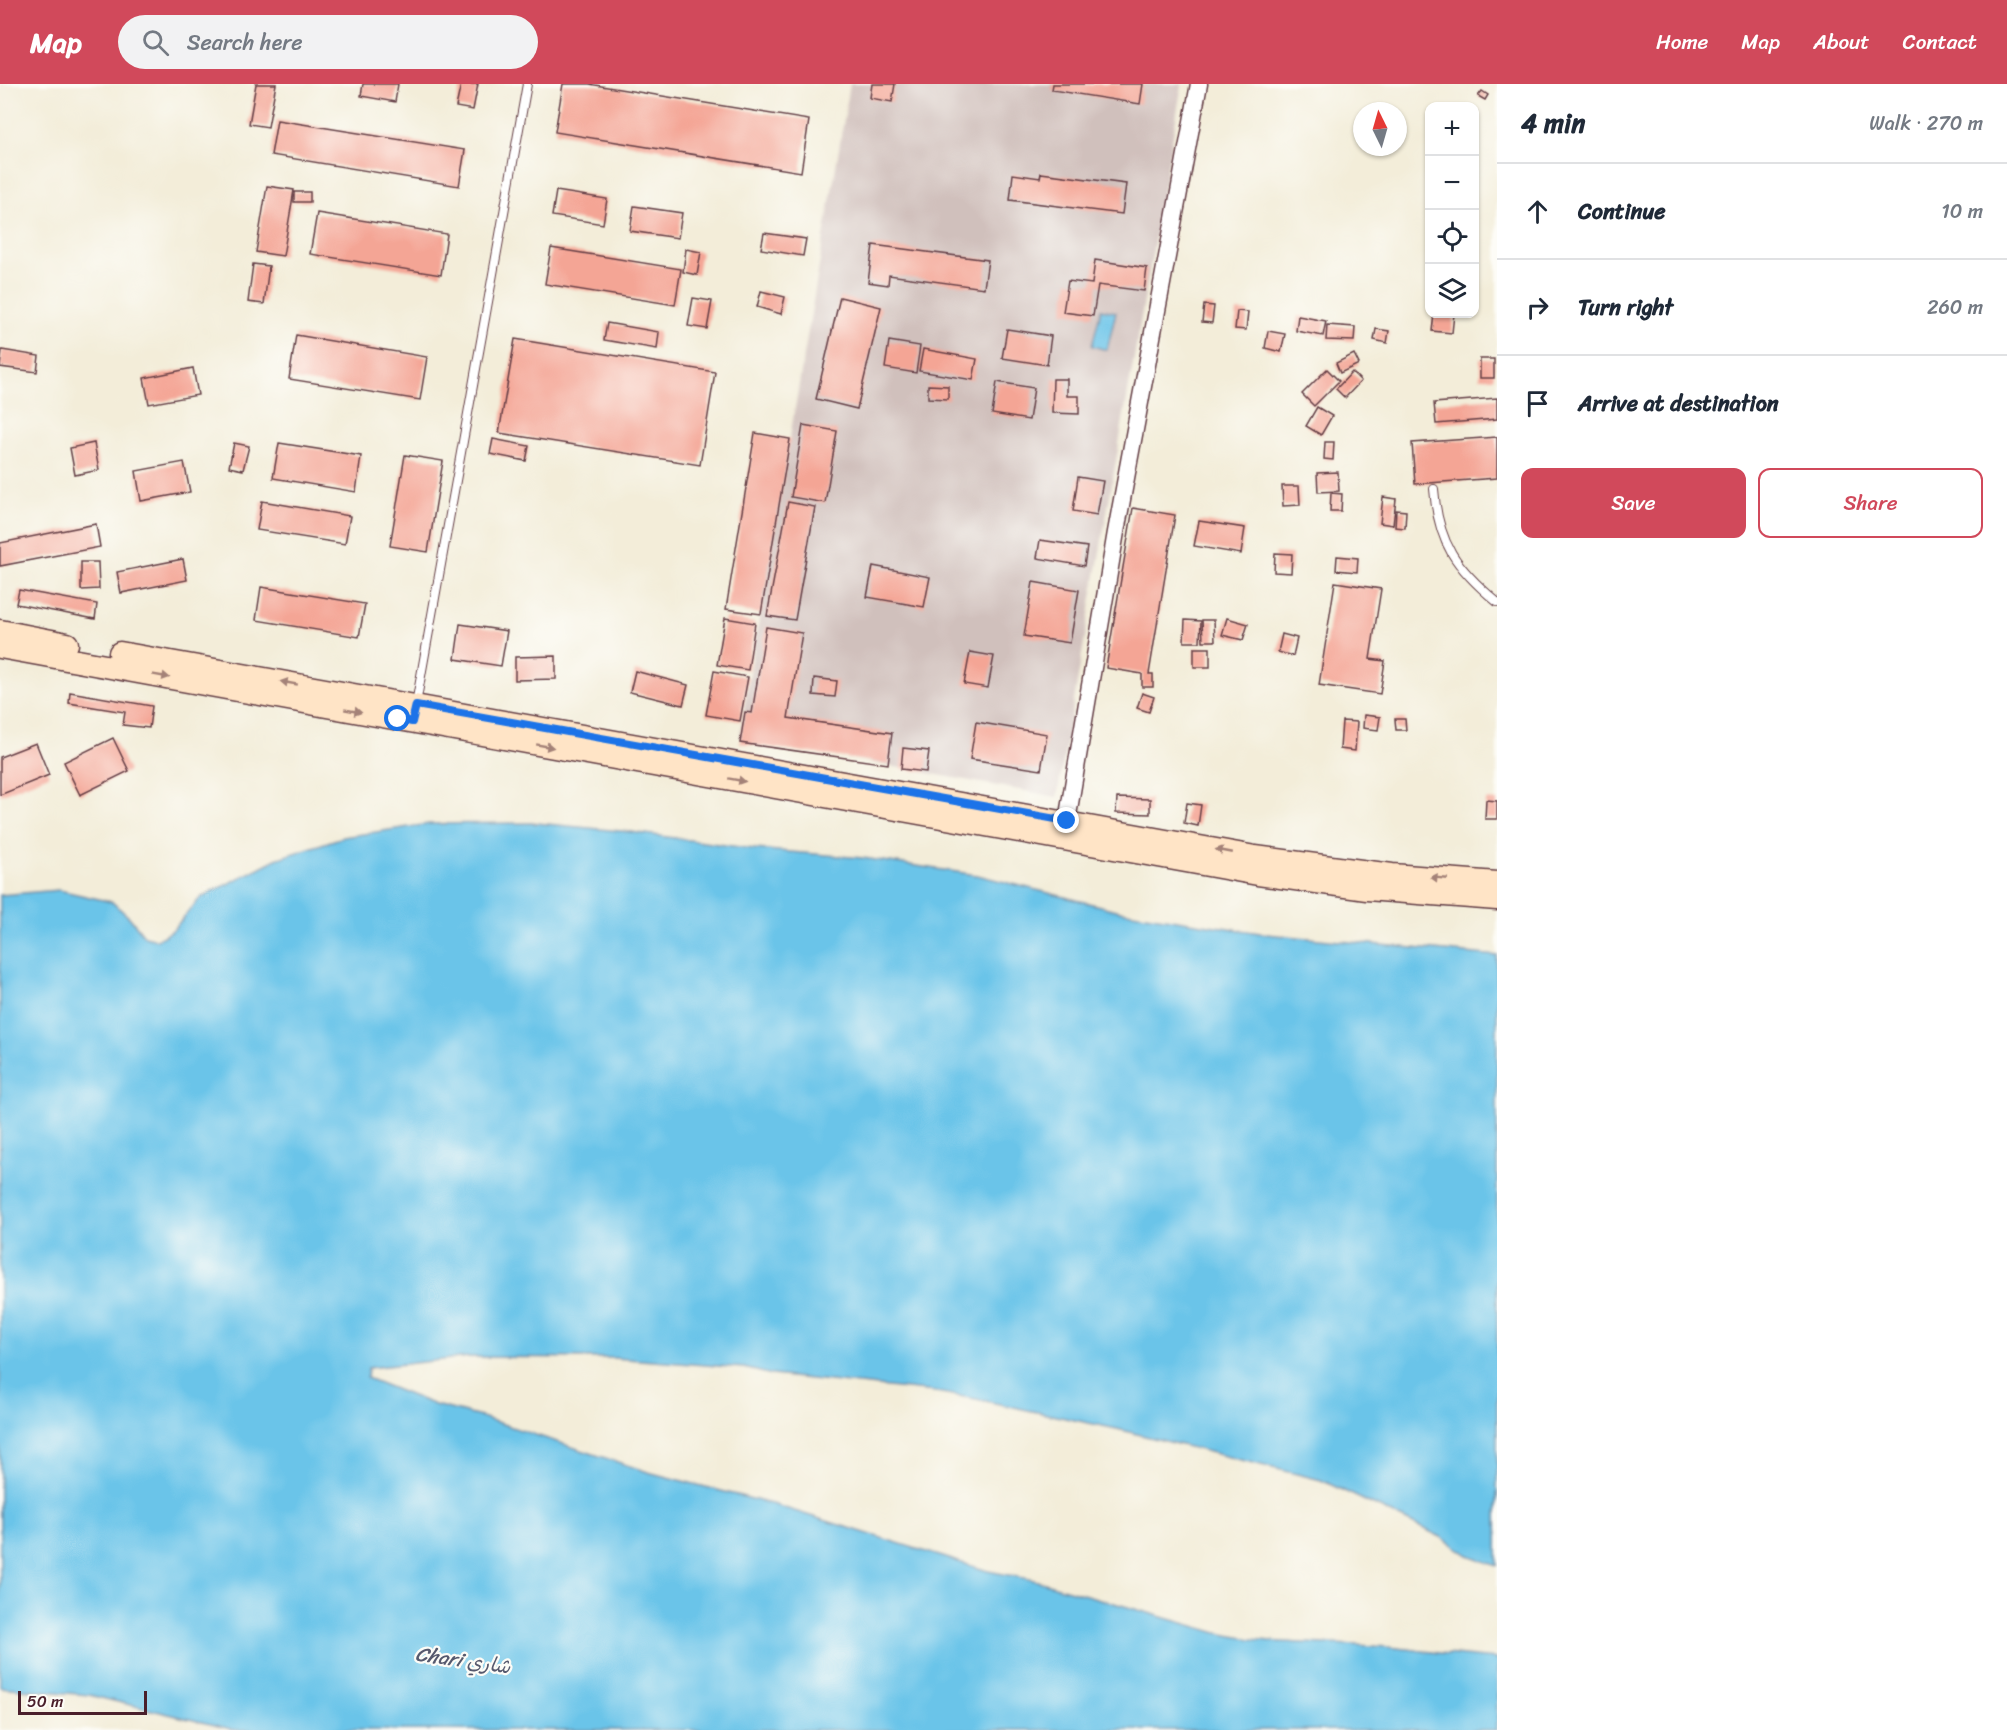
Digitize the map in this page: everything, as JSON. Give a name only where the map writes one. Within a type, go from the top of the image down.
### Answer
[{"type":"main road","points":[[0,631],[414,713],[1065,830],[1392,875],[1497,883]]},
{"type":"main road","points":[[0,647],[414,713]]},
{"type":"main road","points":[[1065,830],[1258,874],[1367,889],[1497,899]]},
{"type":"street","points":[[1065,830],[1116,532],[1199,84]]},
{"type":"lane","points":[[414,713],[527,84]]},
{"type":"lane","points":[[1434,489],[1439,529],[1448,549],[1467,574],[1497,602]]},
{"type":"shaded area","points":[[850,84],[1182,84],[1057,797],[739,738]]},
{"type":"water","points":[[1101,309],[1116,312],[1107,350],[1092,346]]},
{"type":"water","name":"Chari شاري","points":[[536,823],[631,832],[754,849],[863,858],[977,875],[1120,911],[1266,934],[1497,956],[1497,1566],[1468,1555],[1441,1537],[1321,1480],[1117,1429],[936,1392],[772,1375],[744,1368],[614,1358],[469,1357],[368,1368],[367,1378],[435,1405],[481,1417],[648,1472],[775,1505],[988,1571],[1034,1580],[1218,1633],[1260,1640],[1366,1645],[1497,1659],[1497,1730],[235,1730],[89,1695],[0,1687],[0,895],[59,890],[112,902],[130,918],[145,937],[157,940],[173,930],[200,898],[276,859],[343,837],[429,824]]},
{"type":"building","points":[[256,84],[276,84],[268,127],[249,124]]},
{"type":"building","points":[[363,84],[398,84],[395,102],[361,96]]},
{"type":"building","points":[[461,84],[478,84],[473,110],[456,107]]},
{"type":"building","points":[[563,84],[589,84],[809,120],[801,172],[555,132]]},
{"type":"building","points":[[872,84],[895,84],[892,102],[870,98]]},
{"type":"building","points":[[1053,84],[1143,84],[1140,104],[1052,90]]},
{"type":"building","points":[[1482,91],[1488,95],[1485,100],[1478,96]]},
{"type":"building","points":[[277,120],[465,150],[459,186],[271,155]]},
{"type":"building","points":[[1041,173],[1126,184],[1122,214],[1010,200],[1013,174],[1040,178]]},
{"type":"building","points":[[267,186],[294,190],[283,256],[256,252]]},
{"type":"building","points":[[556,191],[607,199],[603,224],[552,216]]},
{"type":"building","points":[[294,192],[310,192],[310,202],[294,202]]},
{"type":"building","points":[[634,206],[682,213],[678,238],[630,231]]},
{"type":"building","points":[[317,213],[447,234],[441,275],[310,254]]},
{"type":"building","points":[[764,233],[806,239],[803,256],[761,249]]},
{"type":"building","points":[[873,245],[988,260],[984,288],[889,275],[888,285],[868,282]]},
{"type":"building","points":[[551,248],[681,269],[675,305],[545,284]]},
{"type":"building","points":[[686,249],[701,252],[697,275],[683,272]]},
{"type":"building","points":[[1095,260],[1147,268],[1144,291],[1098,285],[1093,316],[1063,312],[1068,281],[1092,284]]},
{"type":"building","points":[[253,264],[269,266],[264,304],[248,302]]},
{"type":"building","points":[[761,291],[785,297],[781,314],[757,307]]},
{"type":"building","points":[[840,297],[881,307],[857,409],[816,399]]},
{"type":"building","points":[[693,298],[712,301],[707,329],[688,326]]},
{"type":"building","points":[[1204,305],[1214,306],[1212,323],[1202,322]]},
{"type":"building","points":[[1237,311],[1248,312],[1246,330],[1235,329]]},
{"type":"building","points":[[1298,316],[1326,321],[1323,336],[1296,331]]},
{"type":"building","points":[[1434,318],[1454,318],[1452,333],[1432,331]]},
{"type":"building","points":[[607,323],[659,332],[657,349],[604,340]]},
{"type":"building","points":[[1327,325],[1355,327],[1354,341],[1326,340]]},
{"type":"building","points":[[1007,329],[1051,336],[1047,365],[1002,358]]},
{"type":"building","points":[[1376,329],[1389,331],[1387,343],[1374,340]]},
{"type":"building","points":[[1268,331],[1285,334],[1281,352],[1265,348]]},
{"type":"building","points":[[296,335],[427,357],[420,400],[289,379]]},
{"type":"building","points":[[515,339],[715,372],[700,465],[499,433]]},
{"type":"building","points":[[889,341],[920,346],[916,373],[885,368]]},
{"type":"building","points":[[923,349],[977,359],[973,380],[919,371]]},
{"type":"building","points":[[2,350],[39,356],[37,372],[0,367]]},
{"type":"building","points":[[1354,354],[1359,364],[1340,373],[1336,363]]},
{"type":"building","points":[[1480,359],[1494,359],[1494,378],[1480,378]]},
{"type":"building","points":[[193,368],[198,395],[149,404],[144,378]]},
{"type":"building","points":[[1327,369],[1339,381],[1314,406],[1302,394]]},
{"type":"building","points":[[1352,372],[1361,381],[1345,398],[1336,389]]},
{"type":"building","points":[[1053,379],[1067,379],[1067,396],[1079,396],[1079,414],[1052,413]]},
{"type":"building","points":[[997,382],[1034,388],[1029,420],[992,414]]},
{"type":"building","points":[[928,385],[948,386],[948,399],[928,398]]},
{"type":"building","points":[[1497,398],[1497,419],[1436,424],[1434,403]]},
{"type":"building","points":[[1317,407],[1332,416],[1321,435],[1306,426]]},
{"type":"building","points":[[803,425],[837,431],[825,503],[791,497]]},
{"type":"building","points":[[755,433],[790,439],[761,614],[726,609]]},
{"type":"building","points":[[1497,437],[1497,478],[1415,484],[1412,443]]},
{"type":"building","points":[[493,439],[529,446],[526,461],[490,454]]},
{"type":"building","points":[[1325,442],[1334,442],[1333,460],[1324,459]]},
{"type":"building","points":[[94,443],[99,470],[75,475],[70,448]]},
{"type":"building","points":[[234,443],[249,446],[243,470],[229,467]]},
{"type":"building","points":[[279,443],[361,456],[356,492],[273,478]]},
{"type":"building","points":[[405,455],[443,461],[428,552],[390,546]]},
{"type":"building","points":[[184,462],[190,492],[141,501],[136,471]]},
{"type":"building","points":[[1338,472],[1339,491],[1318,492],[1317,473]]},
{"type":"building","points":[[1078,477],[1103,481],[1097,515],[1073,511]]},
{"type":"building","points":[[1282,486],[1299,486],[1300,505],[1283,506]]},
{"type":"building","points":[[1331,493],[1342,494],[1341,511],[1330,511]]},
{"type":"building","points":[[1383,497],[1396,499],[1393,525],[1380,523]]},
{"type":"building","points":[[262,501],[350,516],[345,544],[257,530]]},
{"type":"building","points":[[788,502],[815,507],[795,620],[767,616]]},
{"type":"building","points":[[1133,508],[1175,515],[1149,674],[1153,674],[1153,687],[1142,687],[1142,674],[1106,668]]},
{"type":"building","points":[[1396,510],[1406,511],[1405,528],[1395,527]]},
{"type":"building","points":[[1199,521],[1245,528],[1241,554],[1194,546]]},
{"type":"building","points":[[96,524],[100,547],[0,566],[0,543]]},
{"type":"building","points":[[1040,540],[1087,547],[1084,566],[1037,558]]},
{"type":"building","points":[[1275,553],[1292,554],[1291,573],[1274,572]]},
{"type":"building","points":[[1337,556],[1358,558],[1357,572],[1336,570]]},
{"type":"building","points":[[183,559],[187,580],[121,593],[117,572]]},
{"type":"building","points":[[81,562],[98,562],[99,589],[81,590]]},
{"type":"building","points":[[873,566],[930,577],[924,607],[867,597]]},
{"type":"building","points":[[1033,582],[1079,590],[1070,643],[1024,636]]},
{"type":"building","points":[[1335,582],[1381,589],[1370,659],[1385,661],[1380,694],[1319,685]]},
{"type":"building","points":[[261,587],[365,604],[359,637],[256,620]]},
{"type":"building","points":[[19,590],[97,604],[95,619],[16,604]]},
{"type":"building","points":[[725,618],[755,623],[748,670],[717,665]]},
{"type":"building","points":[[1227,618],[1248,624],[1243,640],[1222,635]]},
{"type":"building","points":[[1185,620],[1201,621],[1200,642],[1184,642]]},
{"type":"building","points":[[1202,620],[1214,620],[1215,641],[1203,641]]},
{"type":"building","points":[[460,624],[507,631],[501,666],[455,659]]},
{"type":"building","points":[[766,627],[802,633],[788,718],[892,733],[888,764],[740,743],[745,712],[752,713]]},
{"type":"building","points":[[1282,634],[1297,638],[1293,656],[1278,652]]},
{"type":"building","points":[[1194,648],[1210,648],[1210,667],[1194,667]]},
{"type":"building","points":[[970,652],[994,656],[988,688],[964,684]]},
{"type":"building","points":[[556,656],[556,679],[515,680],[515,657]]},
{"type":"building","points":[[635,671],[688,685],[683,705],[630,692]]},
{"type":"building","points":[[714,671],[748,677],[740,721],[706,715]]},
{"type":"building","points":[[814,678],[837,681],[835,697],[813,695]]},
{"type":"building","points":[[70,692],[152,706],[149,728],[123,725],[125,712],[69,703]]},
{"type":"building","points":[[1142,693],[1154,697],[1149,712],[1137,708]]},
{"type":"building","points":[[1364,715],[1380,717],[1378,730],[1363,728]]},
{"type":"building","points":[[1395,719],[1405,719],[1406,730],[1396,730]]},
{"type":"building","points":[[1342,721],[1357,722],[1355,751],[1340,749]]},
{"type":"building","points":[[976,722],[1047,734],[1041,770],[970,759]]},
{"type":"building","points":[[113,738],[129,771],[80,795],[64,762]]},
{"type":"building","points":[[36,743],[49,775],[0,795],[0,757]]},
{"type":"building","points":[[903,748],[929,751],[926,772],[901,769]]},
{"type":"building","points":[[1117,798],[1150,799],[1150,814],[1116,813]]},
{"type":"building","points":[[1486,800],[1497,801],[1497,819],[1485,819]]},
{"type":"building","points":[[1187,803],[1201,805],[1198,826],[1184,823]]},
{"type":"route","points":[[398,719],[412,722],[416,705],[1067,821]]}]
